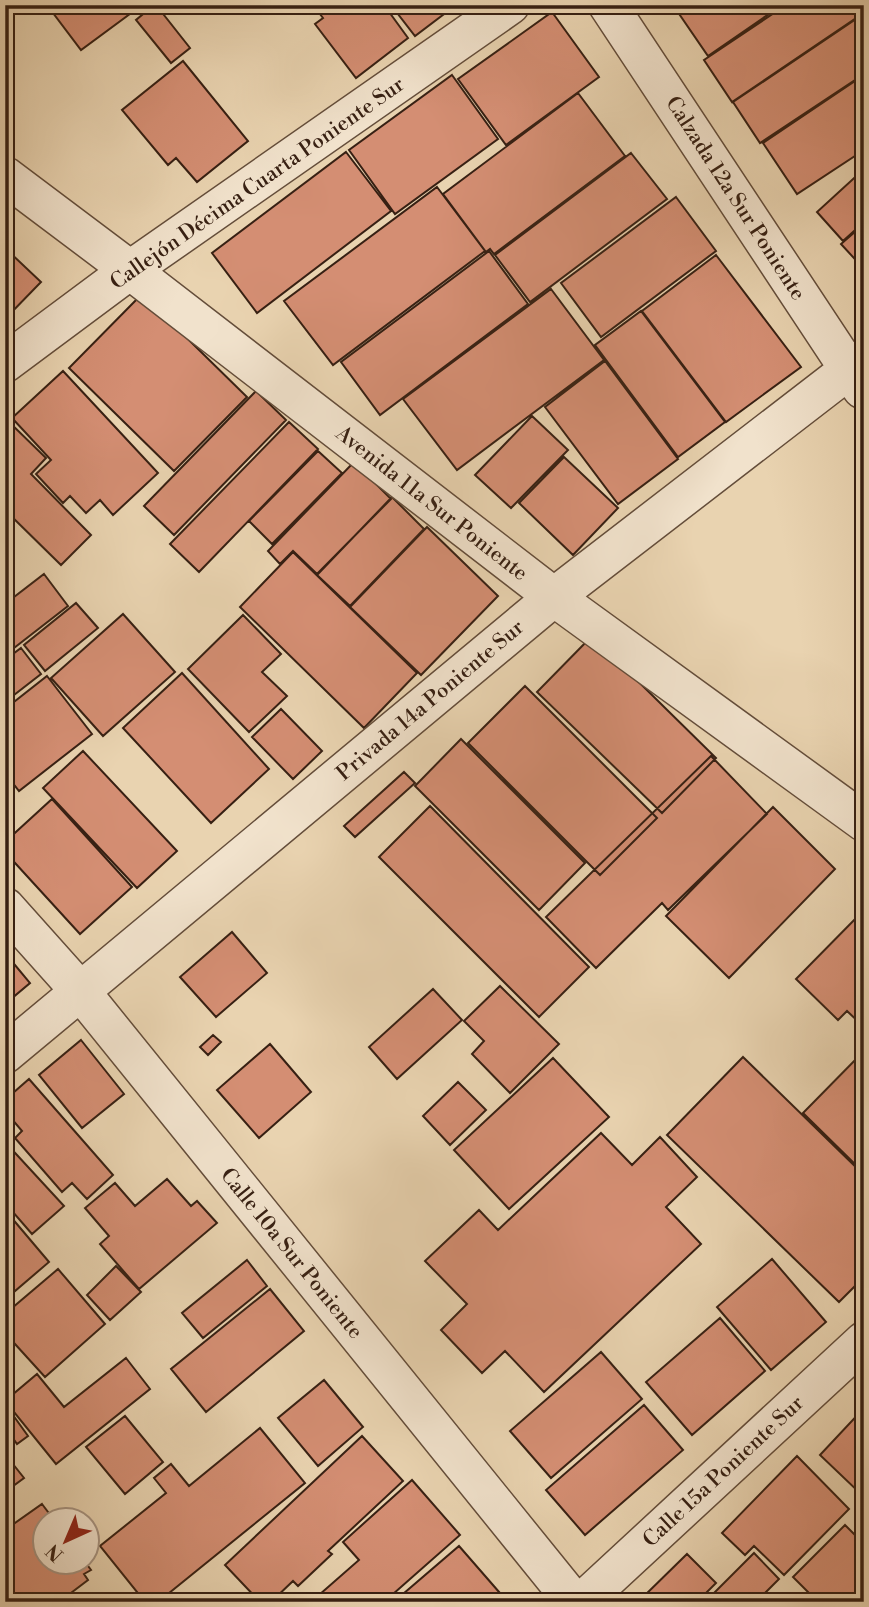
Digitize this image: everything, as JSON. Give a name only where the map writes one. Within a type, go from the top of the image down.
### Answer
[{"type":"street","name":"Callejón Décima Cuarta Poniente Sur","points":[[5,363],[130,270],[510,5]]},
{"type":"street","name":"Calzada 12a Sur Poniente","points":[[608,5],[859,373]]},
{"type":"street","name":"Avenida 11a Sur Poniente","points":[[5,176],[554,597],[864,822]]},
{"type":"street","name":"Privada 14a Poniente Sur","points":[[5,1054],[554,597],[859,373]]},
{"type":"street","name":"Calle 10a Sur Poniente","points":[[5,907],[81,992],[574,1602]]},
{"type":"street","name":"Calle 15a Poniente Sur","points":[[582,1602],[864,1341]]},
{"type":"building","points":[[47,5],[142,5],[81,50]]},
{"type":"building","points":[[154,5],[190,48],[171,63],[136,20]]},
{"type":"building","points":[[313,5],[384,5],[408,38],[356,78],[315,24],[323,18]]},
{"type":"building","points":[[391,5],[456,5],[415,36]]},
{"type":"building","points":[[673,5],[782,5],[708,56]]},
{"type":"building","points":[[786,5],[856,5],[862,14],[732,102],[704,60]]},
{"type":"building","points":[[552,12],[599,77],[506,145],[458,79]]},
{"type":"building","points":[[862,15],[864,74],[760,143],[733,102]]},
{"type":"building","points":[[183,61],[248,141],[197,182],[176,158],[168,165],[122,110]]},
{"type":"building","points":[[452,75],[498,139],[395,214],[349,150]]},
{"type":"building","points":[[864,75],[864,150],[797,194],[763,143]]},
{"type":"building","points":[[578,93],[625,156],[494,254],[490,249],[486,252],[443,194]]},
{"type":"building","points":[[346,152],[391,211],[257,313],[212,253]]},
{"type":"building","points":[[631,153],[667,199],[530,302],[495,255]]},
{"type":"building","points":[[864,169],[864,222],[843,241],[817,212]]},
{"type":"building","points":[[437,187],[485,251],[333,365],[284,301]]},
{"type":"building","points":[[676,197],[716,251],[601,337],[561,283]]},
{"type":"building","points":[[864,224],[864,269],[841,244]]},
{"type":"building","points":[[5,248],[41,282],[5,319]]},
{"type":"building","points":[[489,251],[528,304],[380,415],[341,362]]},
{"type":"building","points":[[716,255],[801,367],[726,422],[642,311]]},
{"type":"building","points":[[551,289],[604,360],[457,470],[403,399]]},
{"type":"building","points":[[142,294],[247,397],[174,471],[69,368]]},
{"type":"building","points":[[641,311],[725,422],[678,457],[595,345]]},
{"type":"building","points":[[605,361],[678,459],[618,504],[545,407]]},
{"type":"building","points":[[63,371],[158,473],[113,515],[100,500],[86,513],[70,496],[63,503],[36,474],[51,460],[12,418]]},
{"type":"building","points":[[256,391],[286,420],[174,535],[144,506]]},
{"type":"building","points":[[532,416],[568,450],[511,508],[475,475]]},
{"type":"building","points":[[5,418],[46,458],[31,474],[91,535],[61,565],[5,510]]},
{"type":"building","points":[[289,422],[318,449],[199,572],[170,544]]},
{"type":"building","points":[[318,451],[342,473],[272,544],[249,521]]},
{"type":"building","points":[[564,457],[618,508],[573,555],[519,503]]},
{"type":"building","points":[[354,462],[391,499],[317,574],[293,551],[280,564],[268,551]]},
{"type":"building","points":[[392,497],[424,529],[350,606],[317,575]]},
{"type":"building","points":[[427,527],[498,596],[421,675],[350,607]]},
{"type":"building","points":[[293,552],[417,673],[364,728],[240,607]]},
{"type":"building","points":[[44,574],[68,606],[5,655],[5,604]]},
{"type":"building","points":[[76,603],[98,628],[45,671],[24,645]]},
{"type":"building","points":[[123,614],[175,672],[103,736],[51,678]]},
{"type":"building","points":[[243,615],[281,654],[262,672],[287,696],[249,732],[188,669]]},
{"type":"building","points":[[592,636],[716,758],[662,813],[537,692]]},
{"type":"building","points":[[21,648],[41,674],[5,702],[5,660]]},
{"type":"building","points":[[182,673],[269,769],[211,823],[123,728]]},
{"type":"building","points":[[47,676],[92,734],[19,791],[5,773],[5,709]]},
{"type":"building","points":[[525,686],[657,818],[600,875],[468,743]]},
{"type":"building","points":[[281,709],[322,751],[293,779],[252,737]]},
{"type":"building","points":[[461,739],[585,863],[539,910],[415,786]]},
{"type":"building","points":[[83,751],[177,851],[137,888],[43,788]]},
{"type":"building","points":[[711,756],[767,814],[668,910],[662,903],[596,968],[546,917]]},
{"type":"building","points":[[404,772],[415,783],[355,837],[344,826]]},
{"type":"building","points":[[52,799],[132,887],[80,934],[5,852],[5,842]]},
{"type":"building","points":[[430,806],[589,967],[539,1017],[379,857]]},
{"type":"building","points":[[773,807],[835,869],[729,978],[666,916]]},
{"type":"building","points":[[864,910],[864,1027],[847,1011],[838,1020],[796,979]]},
{"type":"building","points":[[232,932],[267,973],[216,1017],[180,977]]},
{"type":"building","points":[[5,953],[30,983],[5,1004]]},
{"type":"building","points":[[500,986],[559,1044],[510,1093],[472,1054],[484,1041],[464,1021]]},
{"type":"building","points":[[433,989],[462,1020],[397,1079],[369,1047]]},
{"type":"building","points":[[213,1035],[221,1042],[208,1055],[200,1047]]},
{"type":"building","points":[[81,1040],[124,1094],[82,1128],[39,1075]]},
{"type":"building","points":[[270,1044],[311,1092],[259,1138],[217,1090]]},
{"type":"building","points":[[864,1051],[864,1173],[803,1113]]},
{"type":"building","points":[[743,1057],[864,1175],[864,1277],[839,1302],[667,1135]]},
{"type":"building","points":[[553,1058],[609,1117],[509,1209],[454,1150]]},
{"type":"building","points":[[29,1079],[113,1175],[87,1199],[72,1183],[62,1192],[15,1138],[22,1131],[5,1111],[5,1100]]},
{"type":"building","points":[[458,1082],[486,1110],[450,1145],[423,1116]]},
{"type":"building","points":[[601,1133],[632,1165],[660,1137],[697,1177],[666,1207],[701,1244],[544,1392],[505,1351],[482,1373],[441,1330],[467,1304],[425,1261],[479,1210],[498,1230]]},
{"type":"building","points":[[5,1142],[64,1206],[32,1234],[5,1203]]},
{"type":"building","points":[[167,1179],[191,1206],[197,1201],[217,1223],[139,1289],[100,1244],[109,1236],[85,1208],[115,1183],[135,1206]]},
{"type":"building","points":[[5,1210],[49,1262],[15,1291],[5,1280]]},
{"type":"building","points":[[772,1259],[826,1322],[771,1370],[717,1307]]},
{"type":"building","points":[[247,1260],[267,1286],[203,1338],[182,1313]]},
{"type":"building","points":[[116,1266],[141,1292],[110,1320],[87,1295]]},
{"type":"building","points":[[58,1269],[105,1324],[45,1377],[5,1333],[5,1314]]},
{"type":"building","points":[[270,1289],[304,1331],[206,1412],[171,1369]]},
{"type":"building","points":[[720,1318],[765,1371],[692,1435],[646,1382]]},
{"type":"building","points":[[601,1352],[642,1399],[551,1478],[510,1431]]},
{"type":"building","points":[[126,1358],[150,1389],[56,1464],[5,1401],[37,1374],[64,1407]]},
{"type":"building","points":[[324,1380],[363,1427],[318,1466],[278,1418]]},
{"type":"building","points":[[5,1404],[28,1436],[17,1444],[10,1434],[5,1438]]},
{"type":"building","points":[[644,1405],[683,1450],[585,1535],[546,1490]]},
{"type":"building","points":[[864,1408],[864,1497],[820,1455]]},
{"type":"building","points":[[125,1416],[163,1462],[125,1494],[86,1447]]},
{"type":"building","points":[[260,1428],[305,1483],[158,1602],[145,1602],[102,1548],[102,1544],[166,1493],[154,1478],[171,1464],[189,1486]]},
{"type":"building","points":[[362,1436],[403,1481],[328,1551],[332,1554],[298,1586],[293,1581],[271,1602],[260,1602],[225,1565]]},
{"type":"building","points":[[5,1454],[24,1478],[5,1492]]},
{"type":"building","points":[[797,1456],[849,1509],[784,1575],[754,1546],[745,1555],[722,1533]]},
{"type":"building","points":[[412,1480],[460,1535],[384,1602],[311,1602],[359,1560],[343,1542]]},
{"type":"building","points":[[32,1511],[32,1576],[85,1576],[88,1580],[59,1602],[52,1596],[44,1602],[5,1602],[5,1530]]},
{"type":"building","points":[[845,1525],[864,1544],[864,1602],[818,1602],[793,1577]]},
{"type":"building","points":[[459,1546],[505,1602],[397,1602],[396,1600]]},
{"type":"building","points":[[754,1553],[779,1579],[756,1602],[715,1602],[710,1597]]},
{"type":"building","points":[[687,1554],[716,1583],[697,1602],[642,1602],[640,1600]]}]
